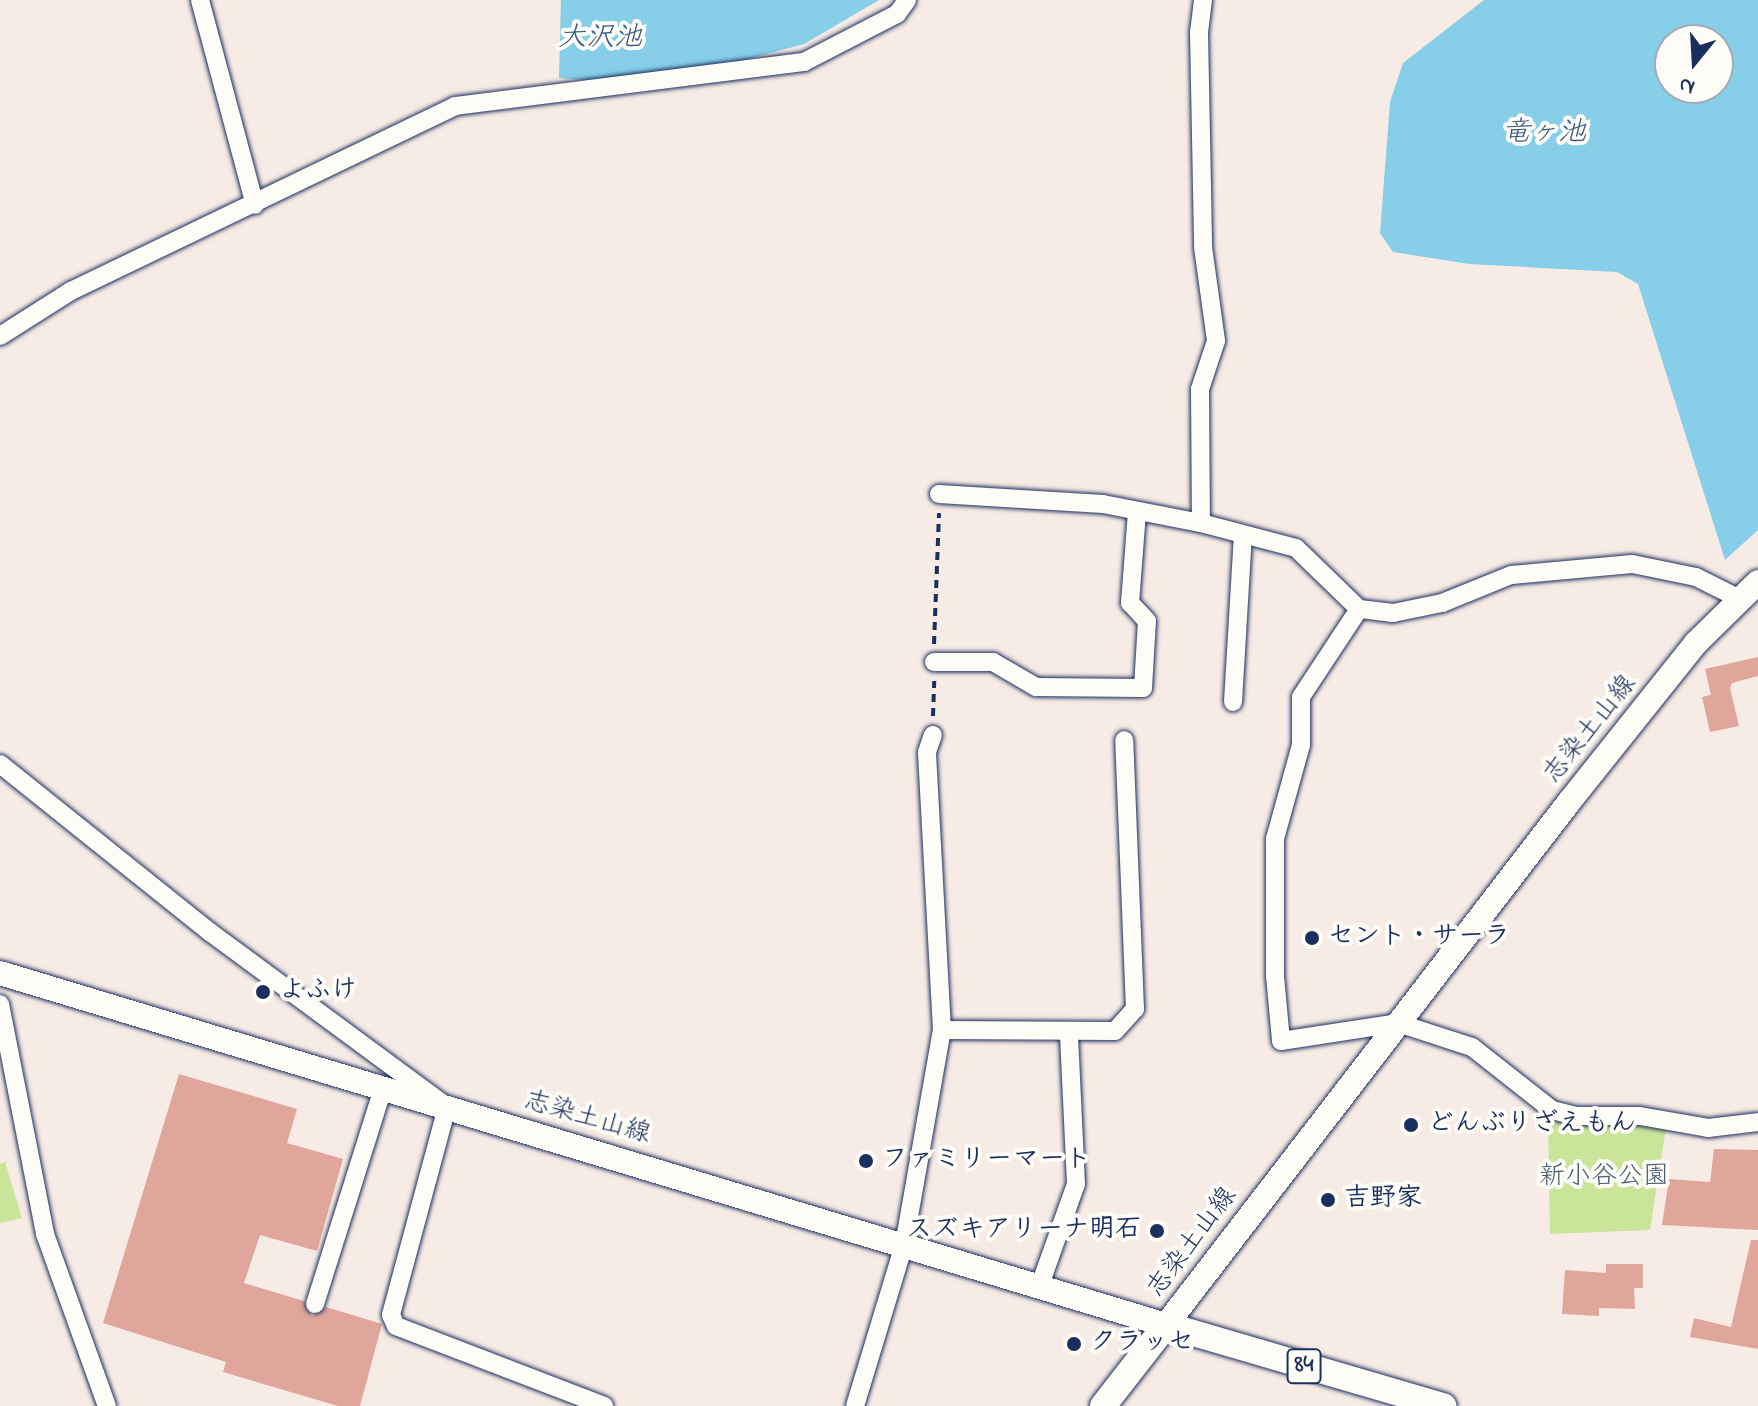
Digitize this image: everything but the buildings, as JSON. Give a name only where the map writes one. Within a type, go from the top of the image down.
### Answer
[{"type":"main road","name":"志染土山線","points":[[0,973],[1166,1325],[1676,668],[1738,598],[1758,582]]},
{"type":"main road","name":"84","points":[[1166,1325],[1435,1405]]},
{"type":"main road","points":[[1103,1406],[1166,1325]]},
{"type":"street","points":[[200,0],[255,205]]},
{"type":"street","points":[[0,336],[71,291],[455,106],[804,62],[897,14],[907,0]]},
{"type":"street","points":[[1201,523],[1200,389],[1216,341],[1203,247],[1199,32],[1203,0]]},
{"type":"street","points":[[939,494],[1137,511],[1201,523],[1296,548],[1359,609],[1393,613],[1442,603],[1511,575],[1632,564],[1696,577],[1738,598]]},
{"type":"street","points":[[934,662],[993,662],[1036,687],[1143,688],[1147,621],[1130,603],[1137,511]]},
{"type":"street","points":[[1233,702],[1243,536]]},
{"type":"street","points":[[1359,609],[1301,697],[1298,760],[1275,839],[1281,1041],[1398,1023],[1472,1047],[1552,1110],[1576,1116],[1640,1116],[1708,1128],[1758,1122]]},
{"type":"street","points":[[855,1406],[904,1245],[942,1030],[927,752],[933,735]]},
{"type":"street","points":[[942,1030],[1115,1031],[1135,1009],[1124,740]]},
{"type":"street","points":[[0,764],[210,932],[447,1107],[391,1315],[396,1326],[604,1406]]},
{"type":"street","points":[[0,1004],[45,1234],[107,1406]]},
{"type":"street","points":[[1040,1285],[1076,1184],[1069,1033]]},
{"type":"street","points":[[315,1304],[383,1088]]},
{"type":"path","points":[[933,735],[939,494]]},
{"type":"green space","name":"新小谷公園","points":[[1548,1114],[1666,1128],[1650,1230],[1550,1234]]},
{"type":"green space","points":[[5,1162],[22,1218],[0,1223],[0,1164]]},
{"type":"water","name":"大沢池","points":[[561,0],[879,0],[804,44],[719,67],[583,80],[559,78]]},
{"type":"water","name":"竜ヶ池","points":[[1484,0],[1758,0],[1758,530],[1725,560],[1638,284],[1617,272],[1469,264],[1393,252],[1380,233],[1390,102],[1403,63]]},
{"type":"place","name":"セント・サーラ","points":[[1312,938]]},
{"type":"place","name":"よふけ","points":[[263,992]]},
{"type":"place","name":"どんぶりざえもん","points":[[1411,1125]]},
{"type":"place","name":"ファミリーマート","points":[[866,1161]]},
{"type":"place","name":"吉野家","points":[[1328,1200]]},
{"type":"place","name":"スズキアリーナ明石","points":[[1157,1231]]},
{"type":"place","name":"クラッセ","points":[[1074,1344]]}]
